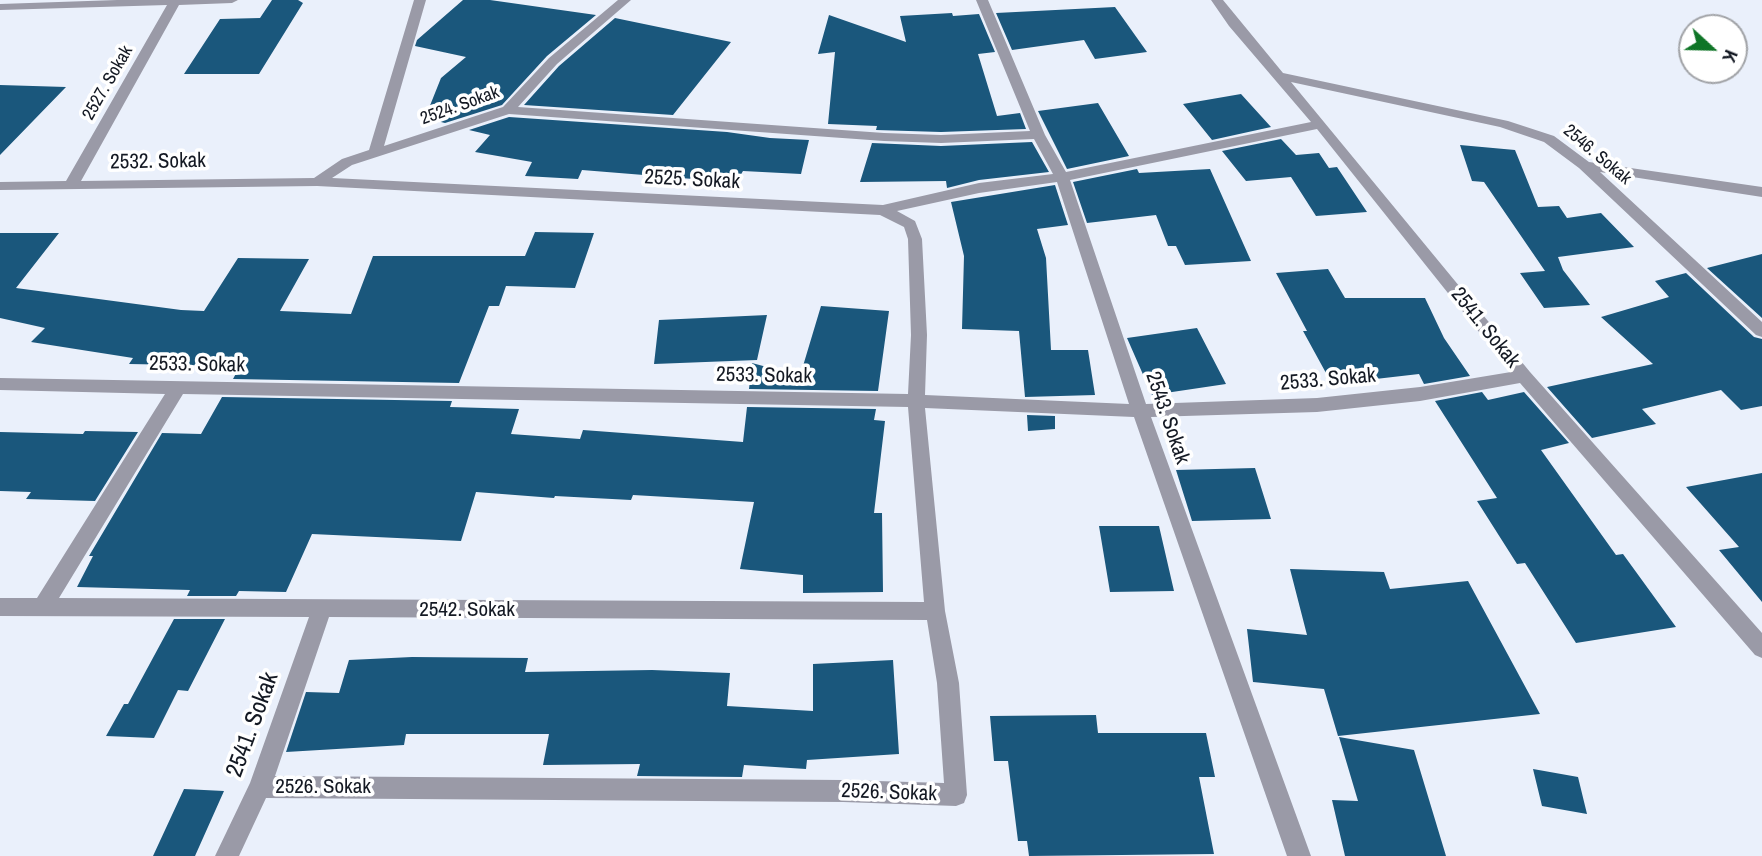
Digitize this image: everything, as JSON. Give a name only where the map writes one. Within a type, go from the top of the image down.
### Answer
[{"type":"street","points":[[0,7],[232,0]]},
{"type":"street","points":[[375,152],[420,0]]},
{"type":"street","name":"2524. Sokak","points":[[317,182],[347,162],[508,110],[553,61],[625,0]]},
{"type":"street","name":"2543. Sokak","points":[[982,0],[1038,135],[1062,177],[1140,411],[1299,856]]},
{"type":"street","name":"2541. Sokak","points":[[1217,0],[1233,23],[1320,124],[1524,376],[1762,648]]},
{"type":"street","name":"2527. Sokak","points":[[71,184],[175,2]]},
{"type":"street","name":"2546. Sokak","points":[[1279,76],[1503,124],[1549,139],[1584,165],[1762,331]]},
{"type":"street","points":[[508,110],[894,137],[942,139],[1038,135]]},
{"type":"street","name":"2525. Sokak","points":[[317,182],[883,210],[979,188],[1062,177],[1320,124]]},
{"type":"street","points":[[1584,165],[1659,179],[1762,192]]},
{"type":"street","name":"2532. Sokak","points":[[0,186],[317,182]]},
{"type":"street","name":"2526. Sokak","points":[[260,787],[843,791],[956,795],[948,683],[934,611],[916,401],[919,368],[915,239],[910,224],[883,210]]},
{"type":"street","name":"2533. Sokak","points":[[0,384],[916,401],[1140,411],[1317,405],[1420,394],[1524,376]]},
{"type":"street","points":[[42,608],[178,387]]},
{"type":"street","name":"2542. Sokak","points":[[0,607],[934,611]]},
{"type":"street","name":"2541. Sokak","points":[[227,856],[260,787],[322,610]]},
{"type":"building","points":[[272,0],[298,0],[303,3],[259,74],[184,74],[220,19],[260,18]]},
{"type":"building","points":[[463,0],[490,0],[596,15],[547,56],[502,105],[445,123],[425,118],[441,78],[466,57],[415,46],[417,40]]},
{"type":"building","points":[[1115,7],[1147,52],[1095,59],[1084,40],[1012,50],[996,13]]},
{"type":"building","points":[[952,13],[953,16],[979,14],[995,52],[978,54],[997,116],[1020,113],[1026,129],[941,132],[876,130],[877,126],[828,124],[835,52],[818,54],[829,15],[906,42],[900,16]]},
{"type":"building","points":[[615,18],[731,42],[673,115],[524,105],[559,66]]},
{"type":"building","points":[[0,85],[66,87],[0,155]]},
{"type":"building","points":[[1241,94],[1271,127],[1212,140],[1183,104]]},
{"type":"building","points":[[1098,103],[1129,156],[1067,169],[1038,111]]},
{"type":"building","points":[[509,117],[809,140],[801,174],[743,171],[737,181],[719,177],[718,181],[582,170],[578,179],[525,176],[532,162],[475,152],[490,135],[469,130]]},
{"type":"building","points":[[1281,139],[1296,155],[1319,153],[1329,168],[1337,167],[1367,212],[1316,216],[1291,177],[1246,181],[1222,151]]},
{"type":"building","points":[[1032,142],[1049,172],[979,180],[947,188],[946,181],[860,182],[872,143],[941,146]]},
{"type":"building","points":[[1460,145],[1515,150],[1538,207],[1559,206],[1567,218],[1601,213],[1634,247],[1558,257],[1563,270],[1590,305],[1544,308],[1520,273],[1545,271],[1484,182],[1472,181]]},
{"type":"building","points":[[1137,169],[1139,173],[1210,169],[1251,261],[1185,265],[1176,246],[1168,246],[1156,215],[1087,223],[1073,182]]},
{"type":"building","points":[[1055,185],[1068,225],[1037,229],[1046,258],[1051,350],[1088,350],[1095,395],[1025,397],[1019,331],[962,329],[964,256],[951,202]]},
{"type":"building","points":[[535,232],[594,233],[575,288],[506,286],[499,306],[489,306],[459,383],[233,379],[240,366],[129,364],[133,358],[31,342],[45,328],[0,318],[0,233],[59,233],[16,288],[204,311],[238,258],[309,259],[280,311],[351,314],[373,256],[525,256]]},
{"type":"building","points":[[1762,254],[1762,318],[1707,268]]},
{"type":"building","points":[[1328,269],[1345,298],[1425,298],[1444,338],[1470,376],[1424,384],[1419,374],[1332,384],[1276,273]]},
{"type":"building","points":[[1686,273],[1754,337],[1762,339],[1762,406],[1741,410],[1721,390],[1642,409],[1656,424],[1592,438],[1547,387],[1653,364],[1601,317],[1669,297],[1655,281]]},
{"type":"building","points":[[821,306],[889,311],[878,391],[749,389],[752,363],[800,376]]},
{"type":"building","points":[[767,315],[757,360],[654,364],[659,320]]},
{"type":"building","points":[[1197,328],[1226,384],[1152,395],[1127,338]]},
{"type":"building","points":[[1482,392],[1488,400],[1524,392],[1569,443],[1541,450],[1616,555],[1623,554],[1676,627],[1576,643],[1525,563],[1517,564],[1477,501],[1497,498],[1435,401]]},
{"type":"building","points":[[222,397],[452,401],[450,407],[519,409],[511,434],[580,439],[583,430],[743,442],[747,407],[876,409],[874,420],[885,421],[874,513],[882,513],[883,592],[803,593],[803,575],[740,569],[754,502],[633,495],[631,500],[554,498],[476,492],[461,541],[312,534],[286,592],[239,591],[236,596],[187,596],[190,590],[77,587],[93,556],[89,556],[162,433],[201,434]]},
{"type":"building","points":[[1027,415],[1055,416],[1055,429],[1028,431]]},
{"type":"building","points":[[85,431],[138,432],[95,501],[26,499],[31,492],[0,491],[0,432],[83,434]]},
{"type":"building","points":[[1255,468],[1271,519],[1192,521],[1176,470]]},
{"type":"building","points":[[1762,473],[1762,602],[1719,550],[1739,547],[1686,487]]},
{"type":"building","points":[[1099,526],[1159,526],[1174,591],[1110,592]]},
{"type":"building","points":[[1290,569],[1384,572],[1390,589],[1468,581],[1540,714],[1338,736],[1324,689],[1253,682],[1247,629],[1307,635]]},
{"type":"building","points":[[174,619],[225,619],[188,691],[178,690],[154,738],[106,736],[124,704],[128,704]]},
{"type":"building","points":[[412,657],[528,658],[525,672],[652,670],[730,673],[727,706],[813,711],[813,664],[893,660],[899,754],[807,760],[806,769],[744,765],[742,777],[637,776],[640,764],[543,765],[549,734],[406,734],[404,745],[286,752],[306,692],[339,693],[349,660]]},
{"type":"building","points":[[1096,715],[1098,733],[1206,733],[1215,777],[1199,777],[1214,854],[1029,856],[1027,841],[1018,841],[1008,761],[994,761],[990,716]]},
{"type":"building","points":[[1339,737],[1414,750],[1446,856],[1345,856],[1332,800],[1358,801]]},
{"type":"building","points":[[1533,769],[1578,777],[1587,814],[1542,806]]},
{"type":"building","points":[[184,789],[224,791],[195,856],[153,856]]}]
